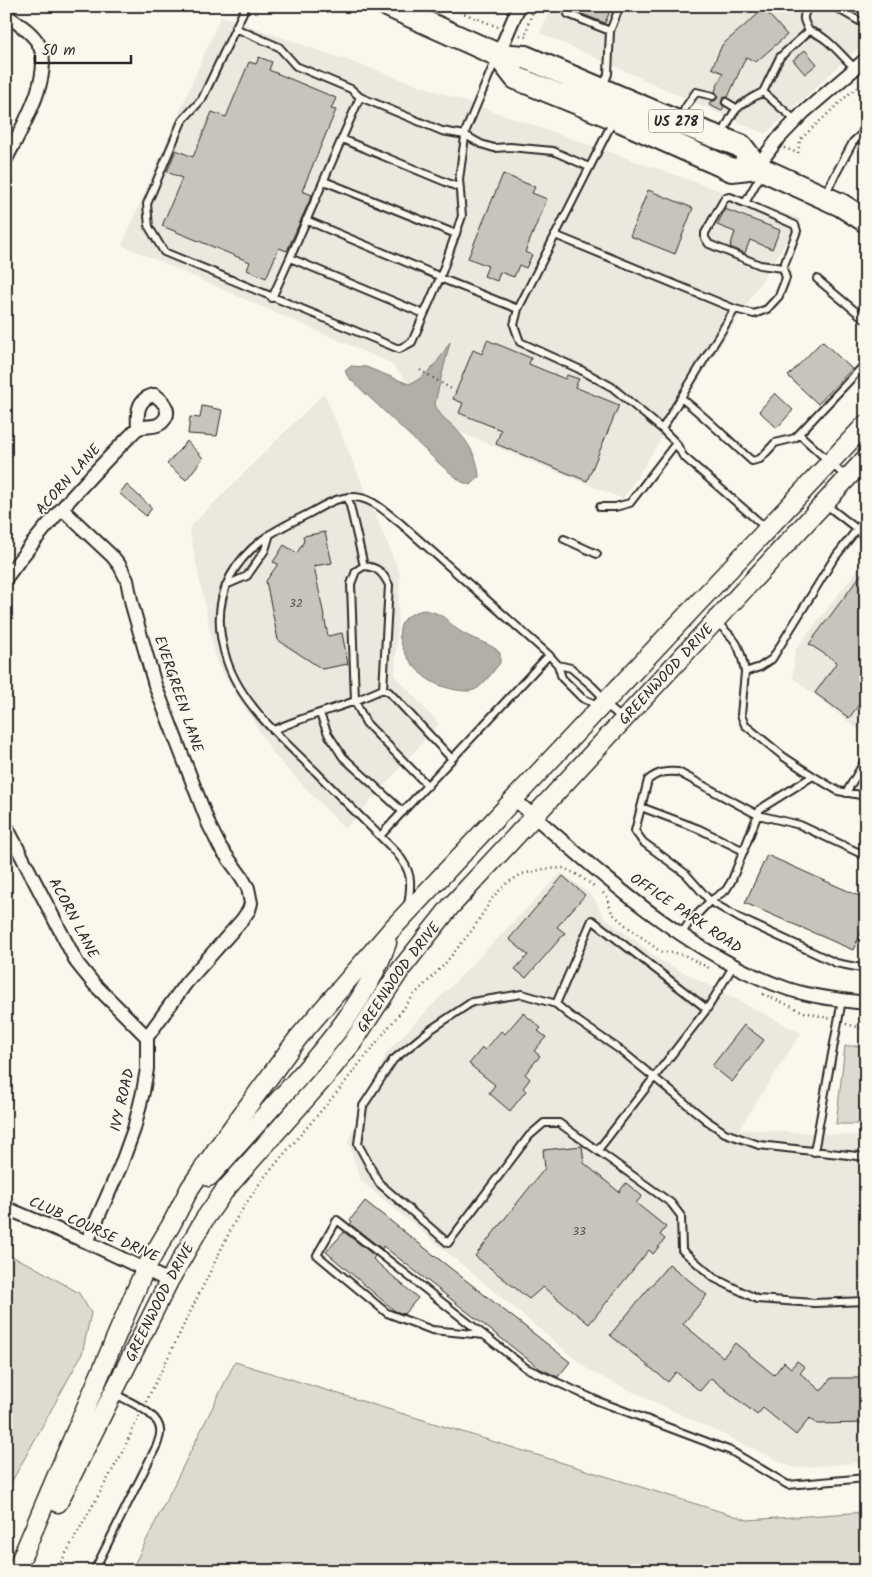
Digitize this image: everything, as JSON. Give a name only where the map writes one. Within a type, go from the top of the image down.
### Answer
[{"type":"highway","name":"US 278","points":[[389,6],[498,56],[525,57],[680,123],[741,146],[760,169]]},
{"type":"highway","name":"US 278","points":[[498,56],[516,78],[615,118],[732,170],[760,169],[832,201],[866,221]]},
{"type":"highway","name":"US 278","points":[[832,201],[866,209]]},
{"type":"highway","points":[[832,201],[866,227]]},
{"type":"street","points":[[498,56],[519,6]]},
{"type":"street","points":[[6,15],[24,28],[39,44],[44,66],[36,98],[6,159]]},
{"type":"street","points":[[760,169],[777,140],[796,120],[866,59]]},
{"type":"street","name":"GREENWOOD DRIVE","points":[[18,1566],[145,1269],[190,1188],[298,1038],[391,930],[866,424]]},
{"type":"street","name":"ACORN LANE","points":[[6,578],[28,548],[62,508],[138,428]]},
{"type":"street","name":"GREENWOOD DRIVE","points":[[18,1566],[55,1507],[188,1245],[225,1190],[325,1077],[352,1042],[401,969],[451,906],[866,458]]},
{"type":"street","name":"EVERGREEN LANE","points":[[62,508],[113,557],[127,580],[132,605],[156,684],[177,742],[209,825],[220,847],[248,888],[251,903],[249,910],[242,920],[186,983],[147,1037]]},
{"type":"street","name":"OFFICE PARK ROAD","points":[[515,800],[616,886],[682,933],[734,965],[753,976],[789,989],[866,1004]]},
{"type":"street","name":"ACORN LANE","points":[[6,826],[77,963],[94,984],[147,1037]]},
{"type":"street","name":"GREENWOOD DRIVE","points":[[171,1225],[206,1179],[311,1063],[357,1005],[383,956],[391,930]]},
{"type":"street","name":"IVY ROAD","points":[[87,1242],[118,1174],[134,1129],[148,1069],[147,1037]]},
{"type":"street","name":"CLUB COURSE DRIVE","points":[[6,1208],[87,1242],[169,1281]]},
{"type":"lane","points":[[246,6],[202,99],[182,121],[147,204],[149,227],[164,252],[399,349],[412,342],[440,278],[456,234],[462,216],[459,178],[465,135],[498,56]]},
{"type":"lane","points":[[571,6],[568,14],[610,31]]},
{"type":"lane","points":[[603,89],[608,74],[610,31],[620,6]]},
{"type":"lane","points":[[810,6],[804,13],[803,21],[809,31],[817,33],[826,40],[855,68]]},
{"type":"lane","points":[[833,6],[866,25]]},
{"type":"lane","points":[[610,11],[617,14]]},
{"type":"lane","points":[[235,28],[279,47],[296,66],[351,89],[360,97],[442,132],[465,135],[480,144],[494,148],[510,147],[553,151],[589,167]]},
{"type":"lane","points":[[721,139],[736,108],[763,92],[780,57],[809,31]]},
{"type":"lane","points":[[680,123],[685,108],[696,92],[713,96]]},
{"type":"lane","points":[[763,92],[796,120]]},
{"type":"lane","points":[[272,298],[360,97]]},
{"type":"lane","points":[[726,102],[736,108]]},
{"type":"lane","points":[[615,118],[518,309],[514,325],[520,342],[579,369],[612,387],[662,429],[684,456],[767,530]]},
{"type":"lane","points":[[832,201],[853,142],[866,130]]},
{"type":"lane","points":[[342,139],[460,188]]},
{"type":"lane","points":[[745,203],[760,169]]},
{"type":"lane","points":[[324,180],[456,234]]},
{"type":"lane","points":[[555,235],[735,309],[754,314],[767,309],[779,296],[786,278],[783,268],[797,231],[795,225],[730,197],[725,198],[705,233],[705,238],[709,244],[760,266],[783,268]]},
{"type":"lane","points":[[306,220],[440,278],[518,309]]},
{"type":"lane","points":[[290,258],[424,314]]},
{"type":"lane","points":[[817,279],[866,320]]},
{"type":"lane","points":[[662,429],[735,309]]},
{"type":"lane","points":[[681,398],[701,413],[712,426],[752,461],[760,459],[775,443],[795,438],[866,363]]},
{"type":"lane","points":[[799,434],[847,478]]},
{"type":"lane","points":[[600,507],[630,504],[676,444]]},
{"type":"lane","points":[[348,497],[364,566]]},
{"type":"lane","points":[[407,914],[411,887],[410,876],[405,863],[274,730],[243,693],[227,663],[219,634],[220,604],[228,580],[243,559],[270,534],[334,500],[360,497],[374,503],[399,522],[549,655],[558,665],[562,678],[582,698],[593,703],[604,704]]},
{"type":"lane","points":[[824,503],[866,536]]},
{"type":"lane","points":[[745,672],[760,667],[772,659],[834,560],[866,520]]},
{"type":"lane","points":[[226,585],[247,576],[265,550],[270,534]]},
{"type":"lane","points":[[564,539],[597,554]]},
{"type":"lane","points":[[383,689],[389,585],[383,574],[378,570],[373,567],[364,566],[356,571],[351,584],[355,701],[366,723],[428,786]]},
{"type":"lane","points":[[715,621],[738,644],[745,672],[741,715],[745,725],[784,757],[838,791],[866,796]]},
{"type":"lane","points":[[380,836],[549,655]]},
{"type":"lane","points":[[558,665],[571,668],[601,695],[604,704],[624,720]]},
{"type":"lane","points":[[274,730],[383,689],[389,692],[452,759]]},
{"type":"lane","points":[[320,714],[328,734],[343,756],[403,812]]},
{"type":"lane","points":[[846,793],[866,759]]},
{"type":"lane","points":[[866,856],[800,825],[758,815],[678,772],[665,771],[654,774],[648,780],[635,830],[643,842],[686,874],[710,901],[739,918],[836,963],[866,968]]},
{"type":"lane","points":[[682,933],[710,901],[726,890],[744,851],[760,809],[813,776]]},
{"type":"lane","points":[[641,807],[699,829],[744,851]]},
{"type":"lane","points":[[556,1004],[592,920],[707,1009]]},
{"type":"lane","points":[[598,1150],[707,1009],[734,965]]},
{"type":"lane","points":[[866,1157],[759,1145],[725,1133],[706,1120],[623,1052],[556,1004],[522,994],[472,1002],[430,1030],[393,1060],[363,1106],[358,1144],[378,1183],[448,1243],[528,1136],[544,1123],[558,1123],[671,1203],[681,1216],[682,1250],[714,1278],[757,1299],[814,1303],[866,1301]]},
{"type":"lane","points":[[814,1152],[842,1000]]},
{"type":"lane","points":[[484,1335],[432,1330],[387,1313],[317,1254],[337,1220],[453,1311],[484,1335],[526,1368],[598,1401],[731,1451],[788,1486],[866,1478]]},
{"type":"lane","points":[[94,1571],[157,1445],[161,1432],[158,1422],[153,1415],[113,1393]]},
{"type":"path","points":[[420,370],[453,390]]},
{"type":"path","points":[[56,1571],[122,1454],[236,1219],[261,1180],[338,1091],[415,994],[443,966],[463,942],[493,897],[507,884],[522,874],[544,869],[564,868],[599,889],[607,897]]},
{"type":"shaded area","points":[[551,6],[866,6],[866,41],[765,134],[540,33]]},
{"type":"shaded area","points":[[221,16],[801,219],[623,499],[452,429],[390,363],[122,245]]},
{"type":"shaded area","points":[[450,342],[435,403],[440,413],[462,436],[474,455],[479,477],[471,485],[462,482],[443,467],[348,377],[345,371],[351,366],[366,367],[409,384],[423,377],[428,372]]},
{"type":"shaded area","points":[[324,393],[400,574],[395,676],[439,724],[345,829],[275,756],[217,664],[189,528]]},
{"type":"shaded area","points":[[866,559],[866,732],[863,733],[793,678],[795,650]]},
{"type":"shaded area","points":[[424,610],[438,614],[459,631],[492,647],[500,653],[500,663],[479,687],[472,691],[464,691],[432,682],[409,660],[400,639],[400,630],[403,621],[411,614]]},
{"type":"shaded area","points":[[562,872],[594,898],[603,916],[660,960],[801,1033],[739,1129],[866,1136],[866,1462],[794,1468],[591,1372],[361,1181],[348,1142],[387,1052]]},
{"type":"shaded area","points":[[845,1046],[866,1046],[866,1124],[836,1124]]},
{"type":"shaded area","points":[[6,1254],[33,1266],[79,1293],[91,1313],[82,1354],[6,1492]]},
{"type":"shaded area","points":[[235,1362],[748,1520],[866,1512],[866,1571],[131,1571]]},
{"type":"building","points":[[576,6],[612,6],[605,23],[574,11]]},
{"type":"building","points":[[764,9],[787,35],[756,62],[746,57],[728,97],[724,97],[722,100],[721,104],[724,106],[722,111],[709,105],[711,101],[715,101],[718,97],[715,91],[723,73],[712,68],[722,45]]},
{"type":"building","points":[[805,50],[817,64],[805,74],[793,60]]},
{"type":"building","points":[[259,57],[272,62],[269,70],[336,98],[331,109],[336,110],[302,191],[312,195],[287,251],[279,248],[266,278],[247,270],[250,262],[162,226],[182,178],[167,172],[176,150],[193,157],[212,112],[226,117],[249,62],[256,64]]},
{"type":"building","points":[[503,174],[535,187],[532,193],[547,199],[525,252],[532,255],[526,268],[519,265],[514,277],[500,272],[497,281],[484,276],[488,266],[468,258]]},
{"type":"building","points":[[648,190],[693,208],[675,254],[630,236]]},
{"type":"building","points":[[725,209],[780,230],[772,249],[750,240],[745,253],[730,247],[735,232],[717,225]]},
{"type":"building","points":[[487,340],[531,358],[529,364],[565,379],[567,375],[579,379],[575,387],[619,405],[587,481],[496,444],[501,430],[459,413],[463,403],[453,399],[473,350],[482,354]]},
{"type":"building","points":[[822,341],[852,369],[818,404],[788,376]]},
{"type":"building","points":[[775,393],[793,410],[777,428],[759,411]]},
{"type":"building","points":[[202,406],[222,410],[217,436],[188,434],[190,417],[200,418]]},
{"type":"building","points":[[187,441],[203,458],[186,480],[167,464]]},
{"type":"building","points":[[127,485],[152,508],[146,516],[119,493]]},
{"type":"building","points":[[325,532],[332,563],[314,566],[328,636],[342,633],[348,664],[322,669],[278,640],[266,581],[278,564],[273,562],[284,545],[297,553],[304,541],[303,536]]},
{"type":"building","points":[[866,568],[866,695],[849,718],[815,693],[837,662],[809,644]]},
{"type":"building","points":[[767,855],[866,899],[866,922],[853,950],[745,903]]},
{"type":"building","points":[[563,876],[585,895],[557,927],[565,933],[526,978],[515,969],[528,955],[509,939]]},
{"type":"building","points":[[523,1013],[541,1028],[538,1031],[546,1037],[534,1051],[540,1056],[525,1074],[530,1079],[523,1088],[526,1091],[510,1111],[489,1093],[495,1085],[469,1064],[482,1048],[485,1050],[501,1031],[505,1034]]},
{"type":"building","points":[[744,1025],[764,1040],[732,1082],[712,1066]]},
{"type":"building","points":[[582,1146],[584,1163],[619,1192],[626,1183],[642,1196],[636,1203],[666,1227],[660,1235],[665,1239],[653,1254],[649,1250],[589,1324],[543,1287],[529,1299],[475,1256],[545,1168],[543,1150]]},
{"type":"building","points":[[365,1201],[570,1362],[558,1377],[539,1368],[383,1246],[382,1249],[350,1224],[352,1222],[350,1220]]},
{"type":"building","points":[[344,1232],[375,1256],[373,1259],[418,1298],[404,1314],[395,1311],[326,1252]]},
{"type":"building","points":[[669,1264],[707,1295],[683,1324],[723,1357],[735,1343],[774,1375],[784,1362],[791,1368],[797,1361],[805,1367],[800,1373],[821,1391],[831,1378],[866,1378],[866,1423],[817,1424],[810,1418],[796,1435],[763,1408],[757,1415],[711,1378],[700,1391],[676,1372],[668,1382],[610,1335]]}]
